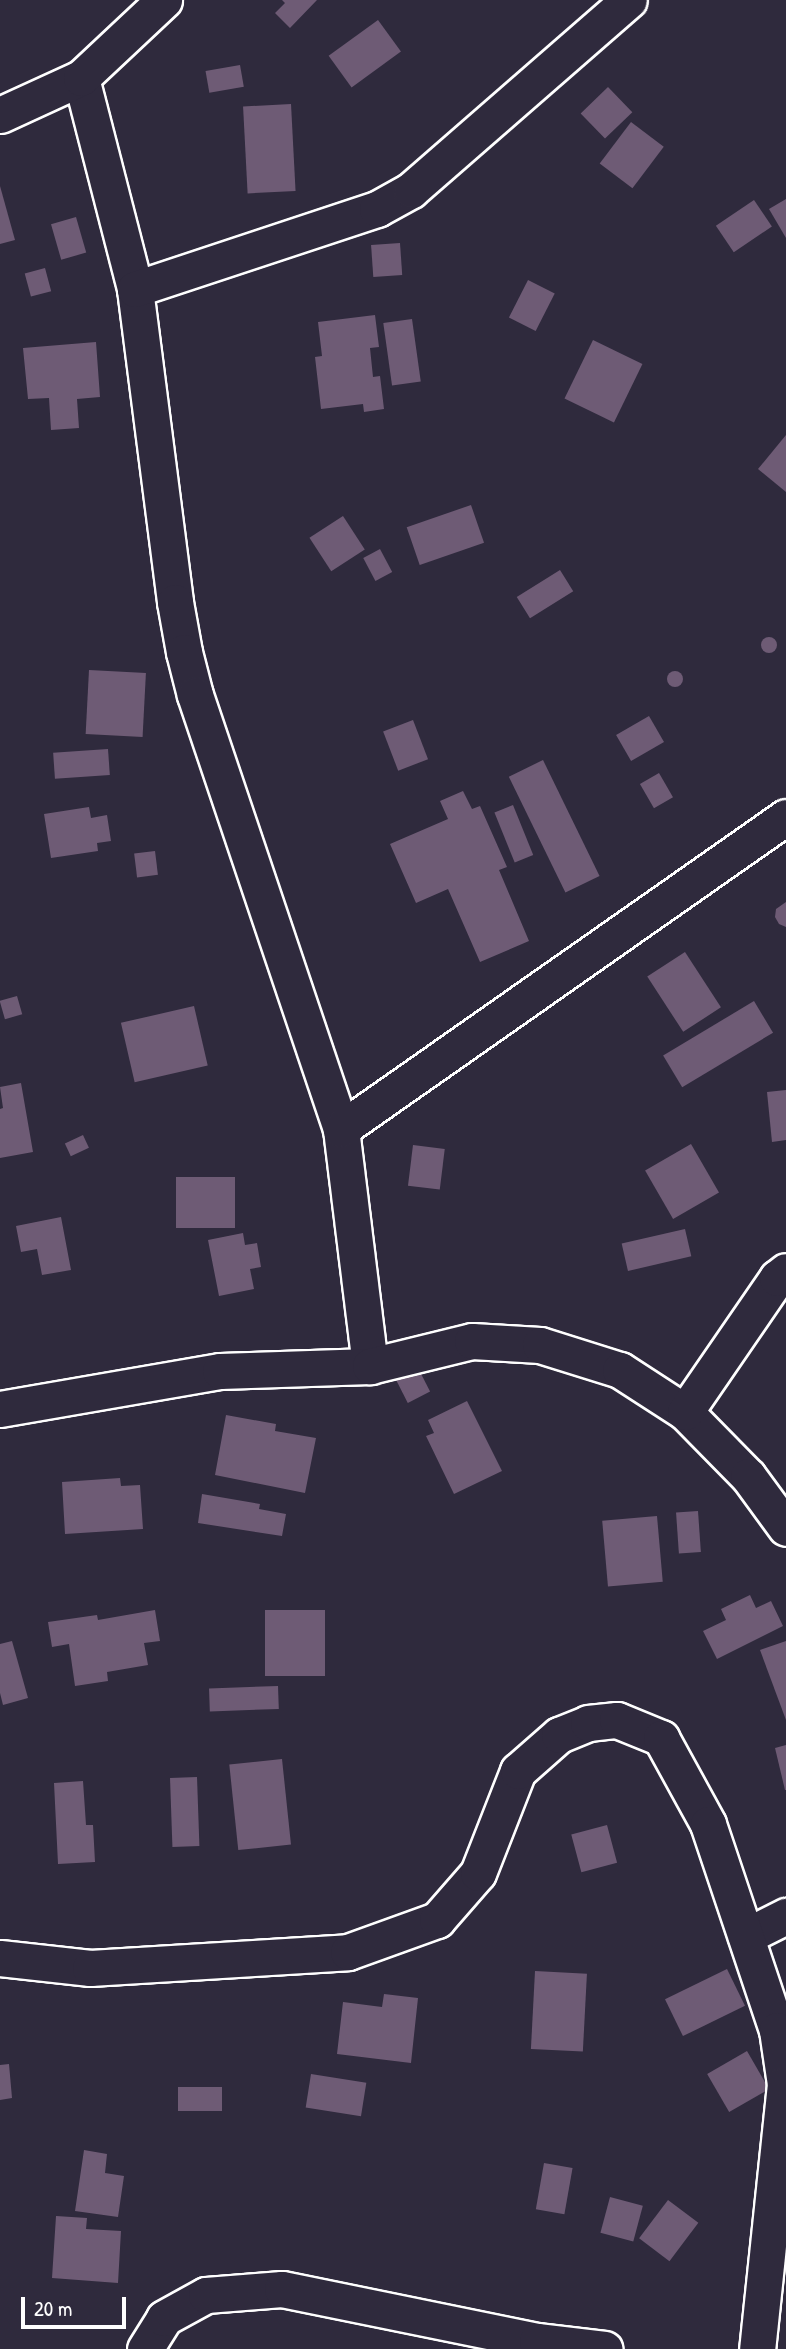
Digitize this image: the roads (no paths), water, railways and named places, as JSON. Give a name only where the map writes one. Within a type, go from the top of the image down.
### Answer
[{"type":"street","points":[[0,115],[81,78],[164,0]]},
{"type":"street","points":[[135,289],[377,209],[411,190],[629,0]]},
{"type":"street","points":[[81,78],[135,289],[175,602],[184,652],[195,695],[341,1129],[370,1366]]},
{"type":"street","points":[[341,1129],[786,817]]},
{"type":"street","points":[[685,1412],[777,1278],[786,1271]]},
{"type":"street","points":[[0,1409],[220,1371],[370,1366],[472,1341],[540,1345],[620,1370],[685,1412],[748,1476],[786,1528]]},
{"type":"street","points":[[0,1958],[90,1968],[348,1952],[437,1920],[478,1873],[518,1771],[559,1735],[588,1723],[617,1720],[661,1738],[708,1824],[777,2030],[785,2084],[757,2349]]},
{"type":"street","points":[[746,1936],[786,1916]]},
{"type":"street","points":[[145,2349],[164,2318],[206,2295],[282,2289],[537,2345],[605,2349]]}]
